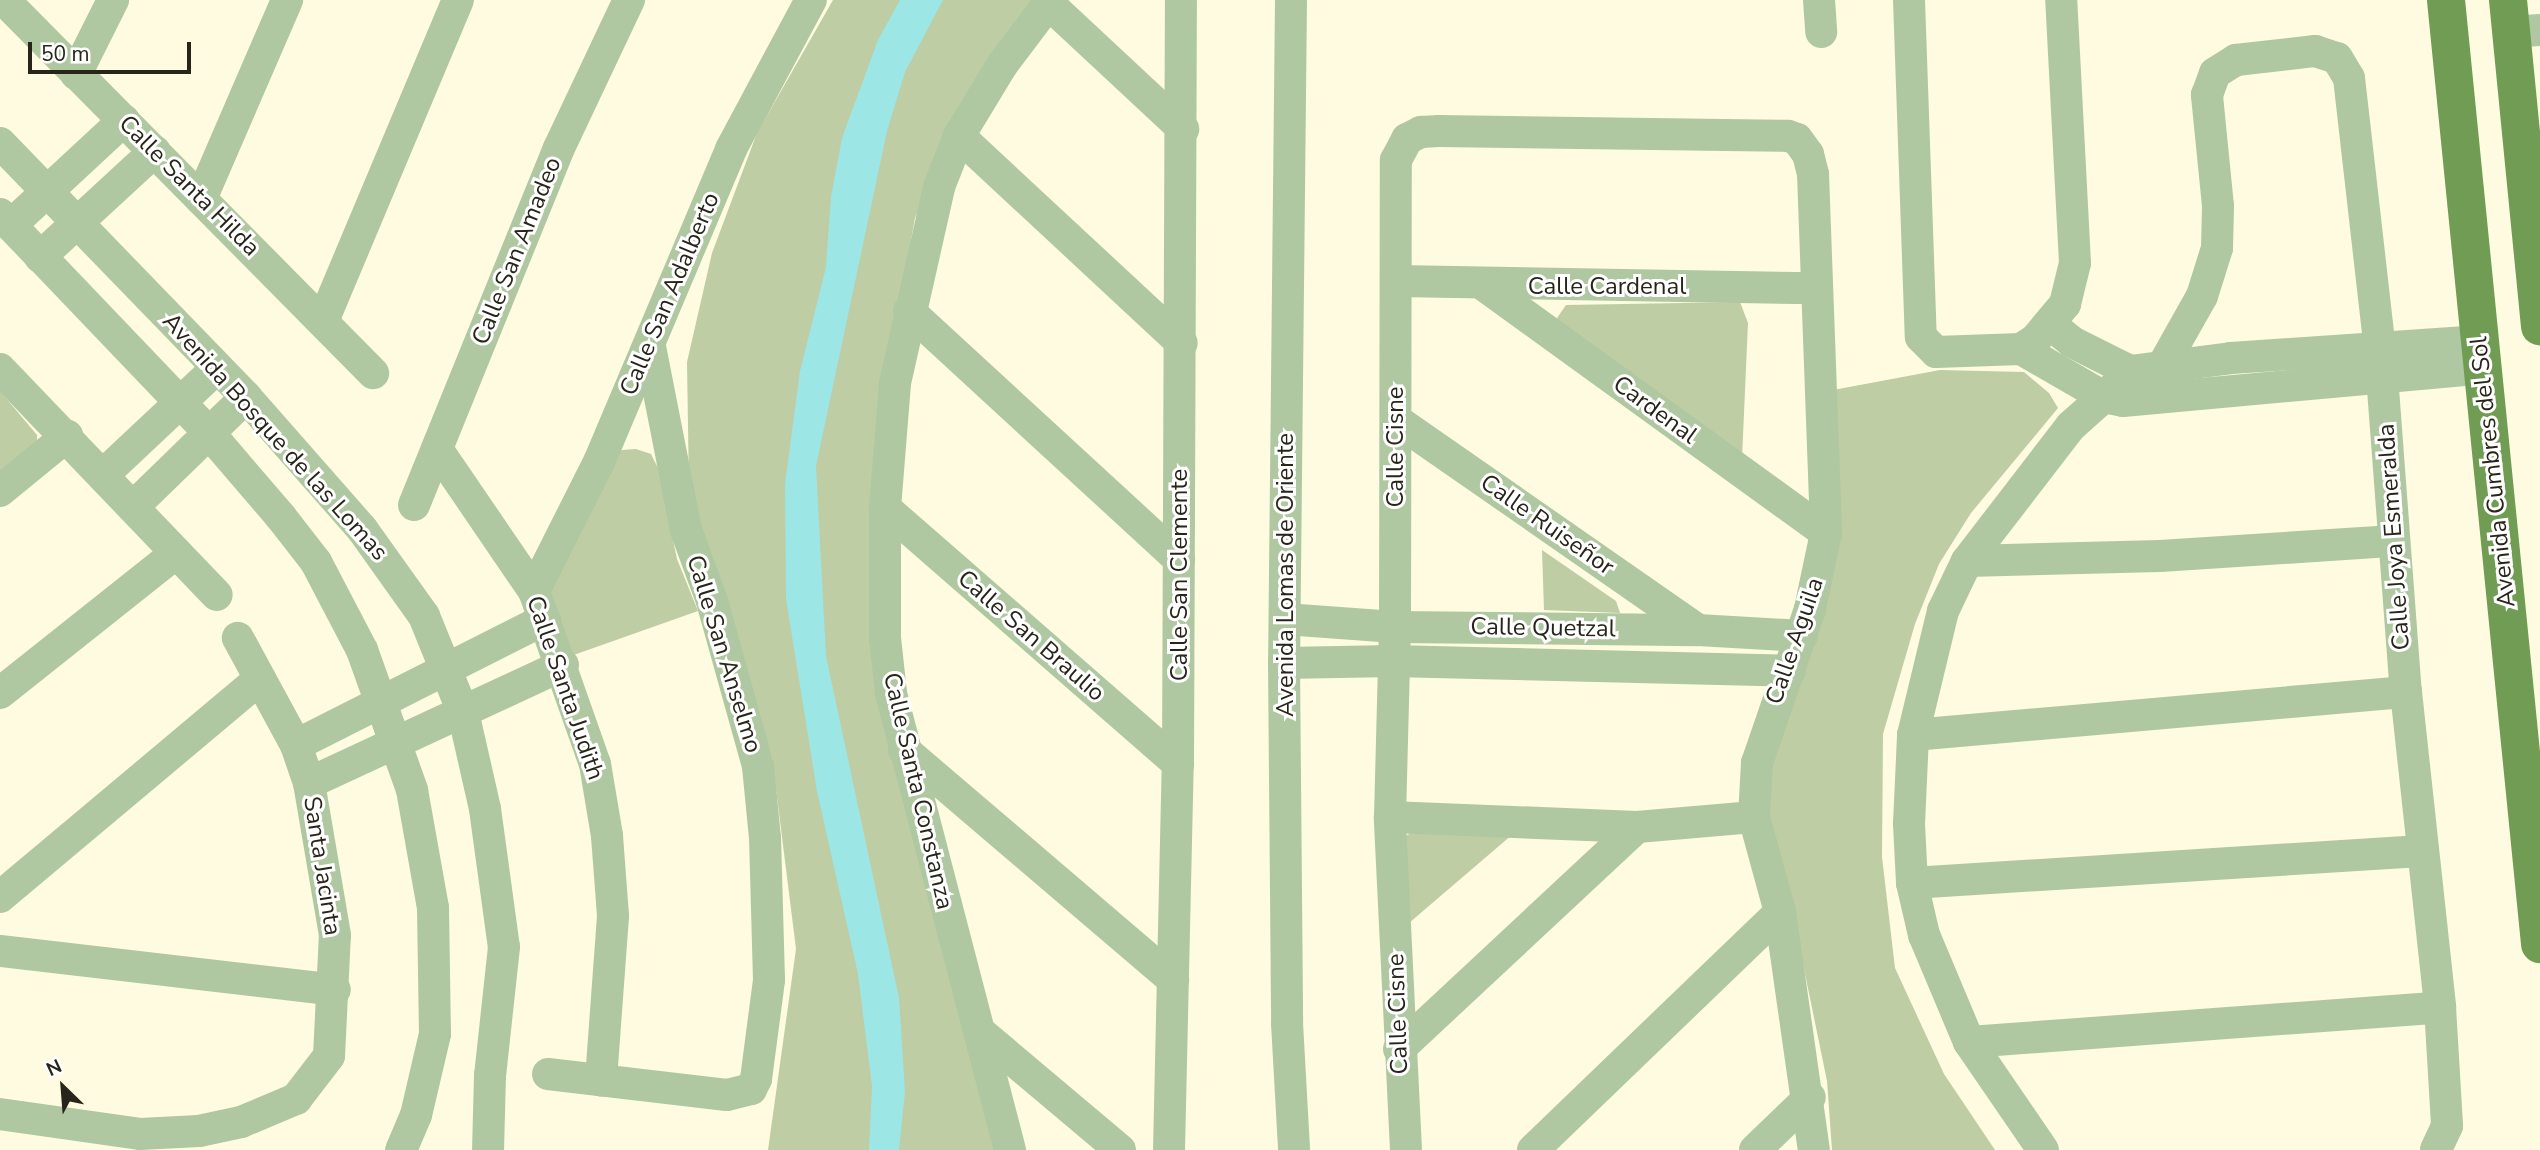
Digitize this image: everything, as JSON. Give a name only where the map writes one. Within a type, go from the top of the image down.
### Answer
[{"type":"main road","name":"Avenida Cumbres del Sol","points":[[2446,0],[2540,944]]},
{"type":"main road","points":[[2520,21],[2533,185],[2532,279],[2540,326]]},
{"type":"main road","points":[[2474,280],[2506,274],[2532,279]]},
{"type":"street","name":"Calle Santa Hilda","points":[[4,0],[373,373]]},
{"type":"street","points":[[76,74],[113,0]]},
{"type":"street","points":[[201,199],[286,0]]},
{"type":"street","points":[[323,321],[458,0]]},
{"type":"street","name":"Calle San Amadeo","points":[[414,505],[559,148],[629,0]]},
{"type":"street","name":"Calle San Adalberto","points":[[540,605],[731,149],[811,0]]},
{"type":"street","name":"Calle San Clemente","points":[[1169,1150],[1178,764],[1183,129],[1181,0]]},
{"type":"street","name":"Avenida Lomas de Oriente","points":[[1291,0],[1284,663],[1287,1023],[1294,1150]]},
{"type":"street","points":[[1819,0],[1821,32]]},
{"type":"street","points":[[1909,0],[1921,337],[1936,352],[2021,349],[2104,397],[2123,401],[2381,363]]},
{"type":"street","points":[[2021,349],[2050,324],[2065,304],[2075,263],[2061,0]]},
{"type":"street","points":[[1049,1],[1183,129]]},
{"type":"street","name":"Calle Santa Constanza","points":[[1010,1150],[904,750],[885,638],[885,508],[895,383],[909,311],[939,187],[959,136],[1049,1]]},
{"type":"street","name":"Calle Joya Esmeralda","points":[[2162,367],[2207,285],[2217,248],[2207,95],[2215,73],[2236,60],[2315,51],[2337,58],[2349,78],[2381,363],[2406,692],[2421,851],[2440,1007],[2447,1126],[2438,1147]]},
{"type":"street","points":[[5,219],[47,191],[124,120]]},
{"type":"street","name":"Calle Cisne","points":[[1406,1150],[1399,1049],[1390,817],[1395,627],[1398,281],[1396,160],[1407,139],[1421,132],[1797,139]]},
{"type":"street","points":[[959,136],[1182,343]]},
{"type":"street","name":"Calle Aguila","points":[[1797,139],[1808,154],[1812,174],[1826,533],[1801,636],[1790,671],[1770,714],[1757,763],[1754,817],[1780,912],[1810,1097],[1814,1150]]},
{"type":"street","name":"Avenida Bosque de las Lomas","points":[[0,143],[246,397],[390,564],[424,616],[449,670],[463,712],[485,809],[504,947],[490,1075],[488,1150]]},
{"type":"street","points":[[40,257],[155,151]]},
{"type":"street","name":"Avenida Bosque de las Lomas","points":[[5,219],[209,433],[316,562],[362,650],[412,790],[433,908],[438,987],[435,1034],[427,1073],[401,1150]]},
{"type":"street","name":"Calle Cardenal","points":[[1398,281],[1485,286],[1817,288]]},
{"type":"street","name":"Cardenal","points":[[1485,286],[1826,533]]},
{"type":"street","points":[[909,311],[1179,559]]},
{"type":"street","points":[[2050,324],[2071,342],[2130,371],[2162,367],[2381,363],[2482,355]]},
{"type":"street","name":"Calle San Anselmo","points":[[601,1082],[726,1095],[751,1089],[756,1079],[769,980],[765,838],[758,766],[716,614],[686,530],[650,346]]},
{"type":"street","points":[[0,369],[104,474],[217,595]]},
{"type":"street","points":[[104,474],[217,369]]},
{"type":"street","points":[[2043,1150],[1969,1042],[1941,985],[1912,883],[1909,824],[1913,735],[1943,611],[1967,561],[2071,426],[2130,371]]},
{"type":"street","points":[[134,506],[246,397]]},
{"type":"street","name":"Calle Ruiseñor","points":[[1396,420],[1698,629]]},
{"type":"street","points":[[0,491],[67,436]]},
{"type":"street","name":"Calle Santa Judith","points":[[437,449],[540,605],[563,665],[595,764],[607,836],[613,916],[601,1082]]},
{"type":"street","name":"Calle San Braulio","points":[[885,508],[1178,764]]},
{"type":"street","points":[[1967,561],[2160,556],[2394,541]]},
{"type":"street","points":[[0,693],[176,553]]},
{"type":"street","points":[[296,745],[449,670],[540,605]]},
{"type":"street","name":"Calle Quetzal","points":[[1284,619],[1395,627],[1698,629],[1801,636]]},
{"type":"street","name":"Santa Jacinta","points":[[0,1114],[140,1134],[210,1129],[241,1122],[296,1099],[329,1056],[335,990],[335,935],[309,783],[296,745],[237,638]]},
{"type":"street","name":"Calle Quetzal","points":[[1284,663],[1393,661],[1790,671]]},
{"type":"street","points":[[309,783],[563,665]]},
{"type":"street","points":[[0,897],[260,679]]},
{"type":"street","points":[[1913,735],[2406,692]]},
{"type":"street","points":[[904,750],[1173,980]]},
{"type":"street","points":[[1390,817],[1637,827],[1754,817]]},
{"type":"street","points":[[1399,1049],[1637,827]]},
{"type":"street","points":[[1912,883],[2421,851]]},
{"type":"street","points":[[1533,1150],[1780,912]]},
{"type":"street","points":[[0,951],[335,990]]},
{"type":"street","points":[[1969,1042],[2440,1007]]},
{"type":"street","points":[[980,1032],[1120,1150]]},
{"type":"street","points":[[548,1074],[601,1082]]},
{"type":"street","points":[[1755,1150],[1810,1097]]},
{"type":"green space","points":[[833,0],[1037,0],[964,109],[915,218],[874,446],[880,673],[999,1150],[768,1150],[796,949],[772,757],[689,489],[687,362],[712,253],[757,133]]},
{"type":"green space","points":[[1740,302],[1748,323],[1742,458],[1559,330],[1557,318],[1566,305]]},
{"type":"green space","points":[[1940,370],[2024,372],[2049,393],[2058,408],[1971,513],[1939,564],[1915,624],[1883,734],[1882,857],[1895,968],[1944,1074],[1995,1150],[1832,1150],[1827,1081],[1796,930],[1767,834],[1769,738],[1816,642],[1829,590],[1833,390]]},
{"type":"green space","points":[[0,391],[37,435],[37,445],[0,478]]},
{"type":"green space","points":[[636,449],[651,454],[658,468],[677,559],[698,611],[568,657],[551,592],[607,460],[622,450]]},
{"type":"green space","points":[[1542,550],[1616,601],[1620,613],[1544,610]]},
{"type":"green space","points":[[1421,829],[1513,834],[1395,935],[1405,836]]},
{"type":"water","points":[[900,0],[943,0],[905,72],[887,131],[816,466],[826,656],[899,998],[905,1092],[899,1150],[869,1150],[872,1086],[858,974],[817,791],[786,599],[785,484],[800,371],[826,267],[831,197],[842,138],[878,40]]}]
